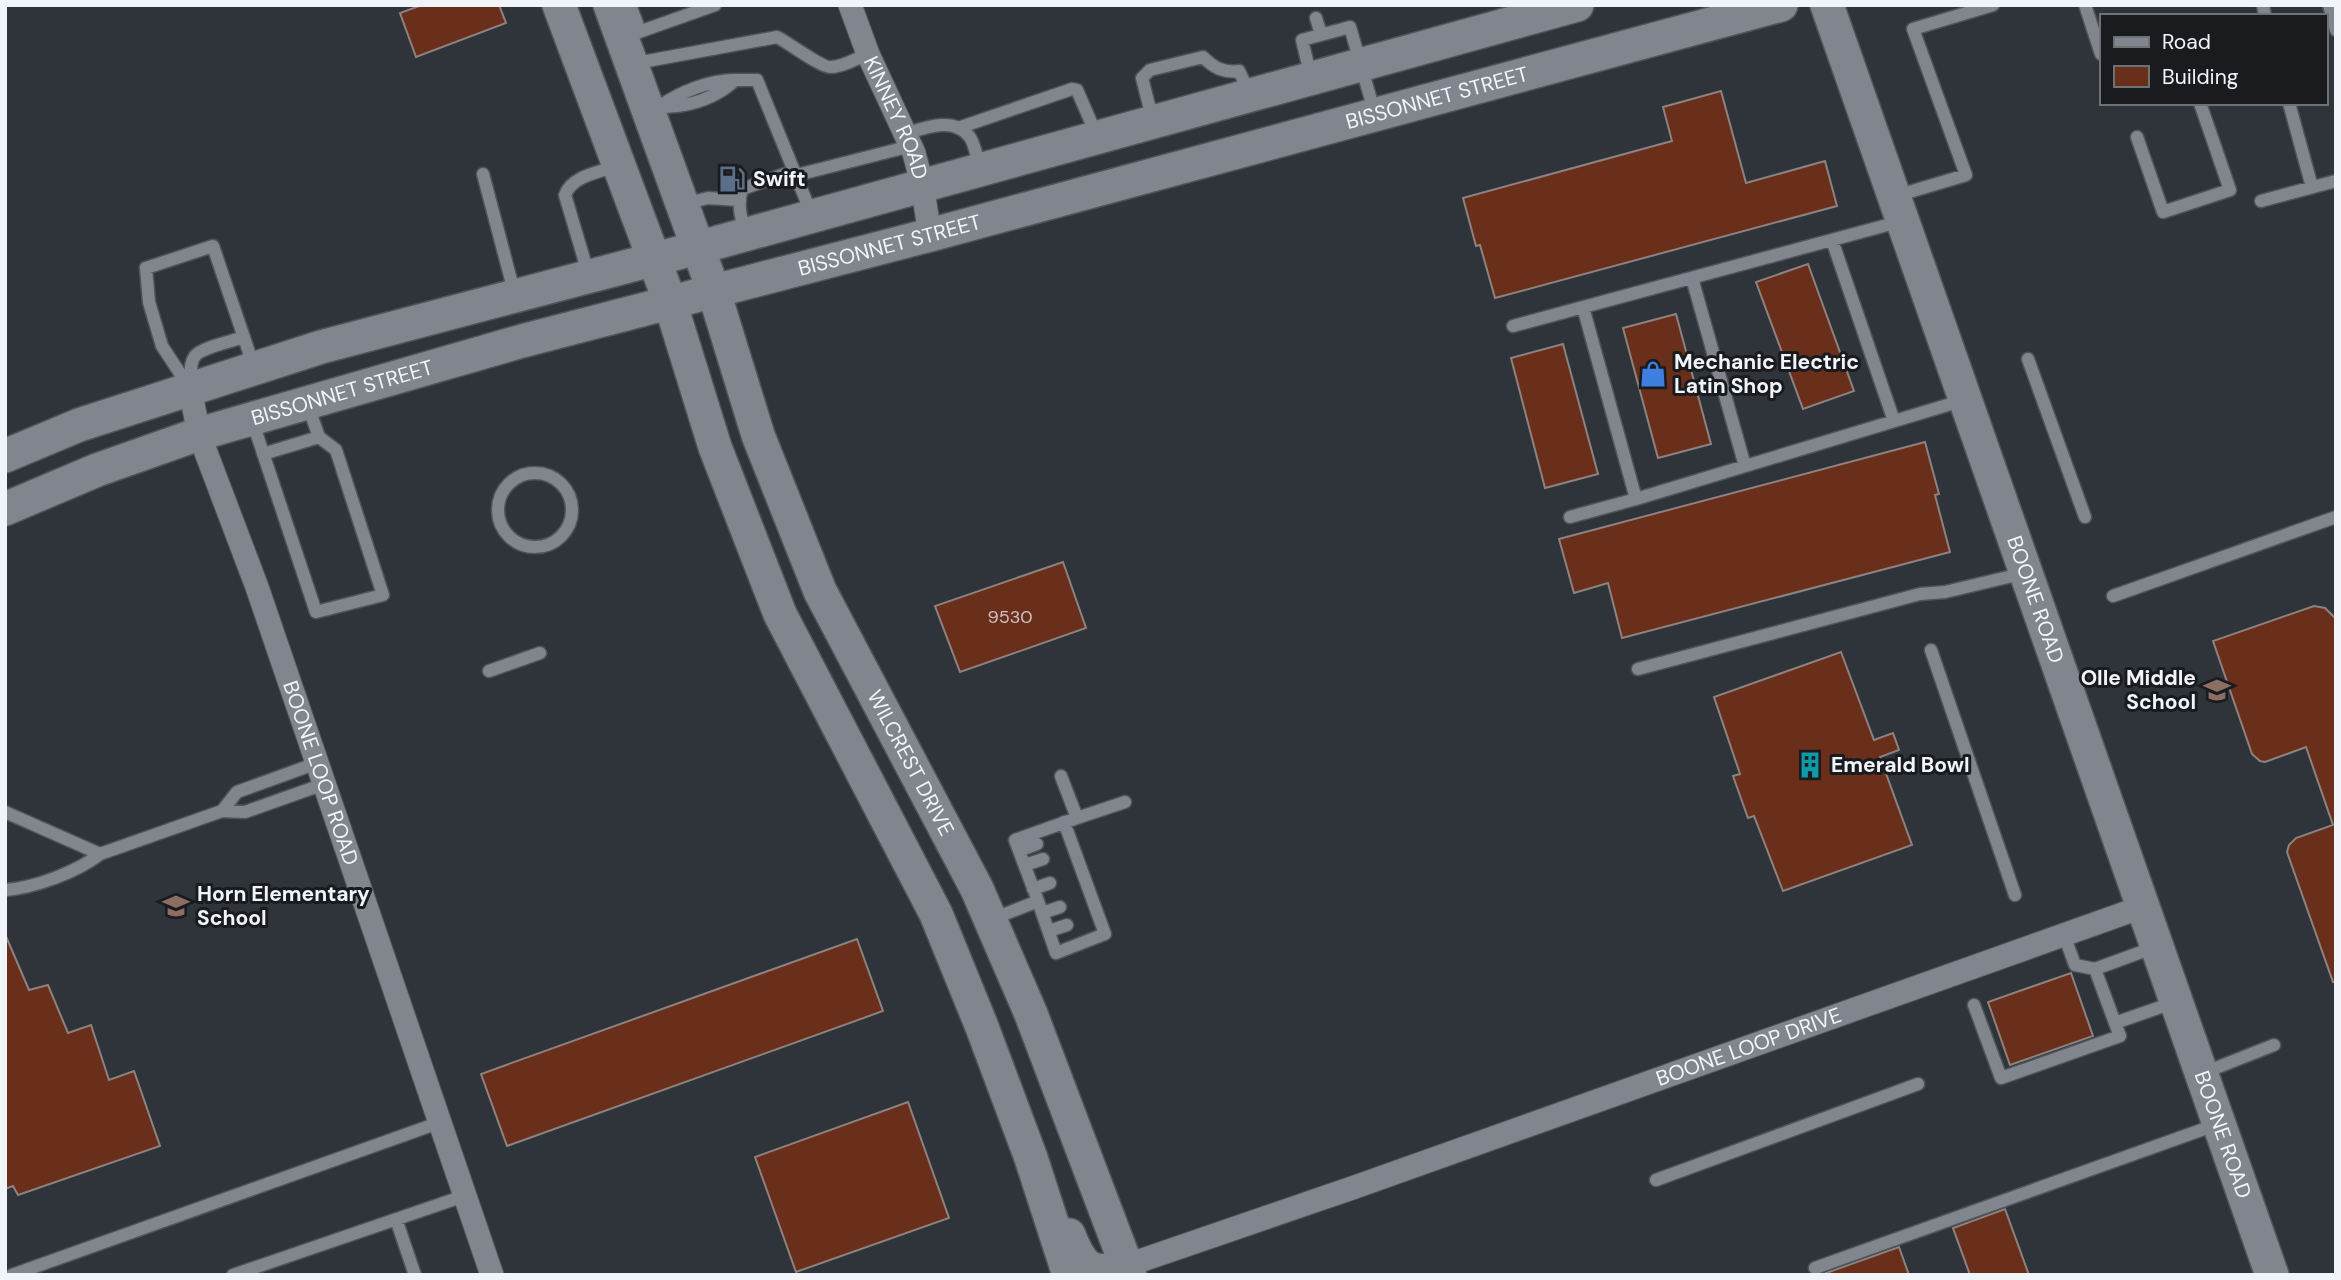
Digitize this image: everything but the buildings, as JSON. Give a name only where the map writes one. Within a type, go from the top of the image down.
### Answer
[{"type":"main road","points":[[559,5],[670,302],[715,447],[780,614],[936,914],[1031,1158],[1069,1275]]},
{"type":"main road","name":"WILCREST DRIVE","points":[[610,5],[631,44],[654,108],[681,205],[715,292],[758,435],[820,591],[977,889],[1031,1014],[1129,1270]]},
{"type":"main road","name":"BISSONNET STREET","points":[[5,509],[97,470],[307,402],[522,341],[930,235],[1781,5]]},
{"type":"main road","name":"BOONE ROAD","points":[[1827,5],[2272,1275]]},
{"type":"main road","points":[[5,456],[79,425],[190,389],[250,353],[321,347],[697,248],[1573,6]]},
{"type":"main road","points":[[1141,124],[1142,177]]},
{"type":"main road","points":[[780,614],[820,591]]},
{"type":"main road","points":[[879,804],[932,806]]},
{"type":"main road","points":[[982,1027],[1031,1014]]},
{"type":"main road","points":[[1031,1158],[1042,1170],[1049,1184],[1078,1258],[1088,1268],[1099,1272],[1129,1270]]},
{"type":"street","name":"KINNEY ROAD","points":[[850,5],[868,54],[908,140],[922,184],[930,235]]},
{"type":"street","name":"BOONE LOOP ROAD","points":[[190,389],[199,435],[257,587],[492,1275]]},
{"type":"street","name":"BOONE LOOP DRIVE","points":[[1129,1270],[2142,908]]},
{"type":"lane","points":[[630,5],[631,44]]},
{"type":"lane","points":[[631,44],[715,5]]},
{"type":"lane","points":[[1513,326],[1832,240],[1966,175],[1913,29],[1993,5]]},
{"type":"lane","points":[[2085,5],[2100,51]]},
{"type":"lane","points":[[2329,5],[2336,30]]},
{"type":"lane","points":[[1316,18],[1321,34]]},
{"type":"lane","points":[[1312,78],[1302,40],[1350,27],[1375,115]]},
{"type":"lane","points":[[631,44],[777,37],[832,68],[868,54]]},
{"type":"lane","points":[[1141,124],[1142,78],[1150,70],[1203,57],[1212,66],[1228,72],[1239,71],[1250,94]]},
{"type":"lane","points":[[654,108],[685,105],[724,90],[735,80],[757,80],[812,215]]},
{"type":"lane","points":[[958,128],[1072,89],[1077,90],[1097,136]]},
{"type":"lane","points":[[2137,137],[2163,212],[2230,190],[2201,105]]},
{"type":"lane","points":[[2290,105],[2312,187]]},
{"type":"lane","points":[[746,234],[739,200],[742,189],[785,174],[797,175],[908,140],[936,124],[958,128],[970,136],[980,169]]},
{"type":"lane","points":[[589,276],[565,195],[568,186],[575,181],[619,165]]},
{"type":"lane","points":[[482,174],[515,296]]},
{"type":"lane","points":[[2261,201],[2336,181]]},
{"type":"lane","points":[[681,205],[708,198],[739,200]]},
{"type":"lane","points":[[1832,240],[1894,421]]},
{"type":"lane","points":[[190,389],[162,346],[149,302],[146,268],[213,246],[250,353]]},
{"type":"lane","points":[[1692,278],[1745,466]]},
{"type":"lane","points":[[1583,307],[1636,499]]},
{"type":"lane","points":[[2028,359],[2085,517]]},
{"type":"lane","points":[[1570,517],[1964,400]]},
{"type":"lane","points":[[251,418],[316,612],[383,595],[336,450],[319,437],[307,402]]},
{"type":"lane","points":[[263,454],[319,437]]},
{"type":"lane","points":[[543,473],[565,486],[571,498],[571,521],[557,541],[534,548],[522,545],[511,539],[498,519],[497,506],[501,494],[508,484],[519,476],[543,473]]},
{"type":"lane","points":[[2113,596],[2336,517]]},
{"type":"lane","points":[[1638,669],[1920,594],[1945,592],[2025,573]]},
{"type":"lane","points":[[1931,650],[2015,895]]},
{"type":"lane","points":[[489,671],[540,653]]},
{"type":"lane","points":[[222,810],[237,792],[320,773]]},
{"type":"lane","points":[[5,890],[19,889],[86,865],[100,853],[222,810],[245,813],[320,773]]},
{"type":"lane","points":[[1062,776],[1077,818]]},
{"type":"lane","points":[[1063,831],[1092,916],[1105,934],[1056,953],[1015,840],[1063,831],[1077,818],[1125,802]]},
{"type":"lane","points":[[5,812],[100,853]]},
{"type":"lane","points":[[1019,851],[1037,844]]},
{"type":"lane","points":[[1025,865],[1043,859]]},
{"type":"lane","points":[[990,920],[1038,901],[1050,883]]},
{"type":"lane","points":[[1038,901],[1060,907]]},
{"type":"lane","points":[[1049,931],[1067,925]]},
{"type":"lane","points":[[2064,935],[2075,965],[2095,969],[2156,947]]},
{"type":"lane","points":[[1974,1005],[2001,1078],[2120,1037],[2095,969]]},
{"type":"lane","points":[[2115,1023],[2176,1002]]},
{"type":"lane","points":[[2201,1073],[2274,1045]]},
{"type":"lane","points":[[1656,1180],[1917,1084]]},
{"type":"lane","points":[[12,1275],[438,1123]]},
{"type":"lane","points":[[1815,1268],[2218,1124]]},
{"type":"lane","points":[[233,1275],[464,1196]]},
{"type":"lane","points":[[396,1219],[415,1275]]},
{"type":"place","name":"Swift","points":[[732,179]]},
{"type":"place","name":"Mechanic Electric Latin Shop","points":[[1653,374]]},
{"type":"place","name":"Olle Middle School","points":[[2217,690]]},
{"type":"place","name":"Emerald Bowl","points":[[1810,765]]},
{"type":"place","name":"Horn Elementary School","points":[[176,906]]}]
